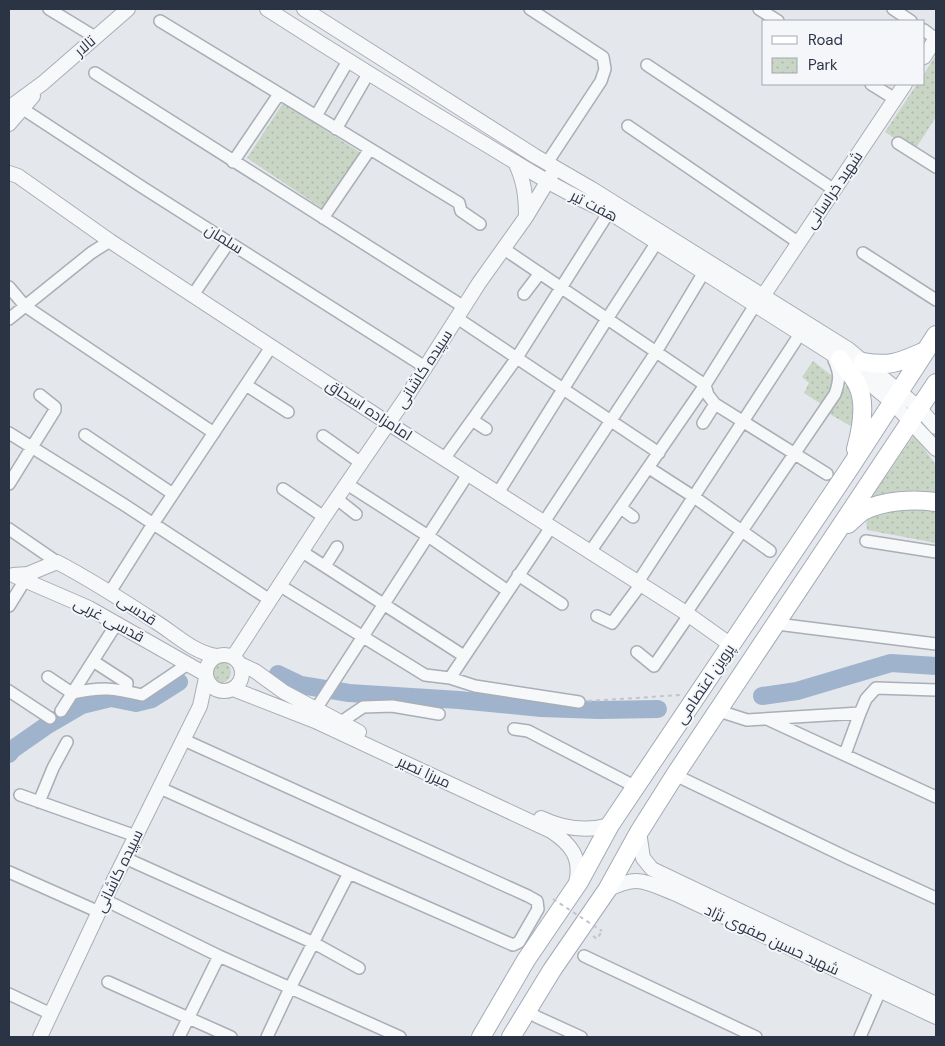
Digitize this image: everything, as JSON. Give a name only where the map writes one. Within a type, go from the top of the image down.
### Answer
[{"type":"main road","name":"پروین اعتصامی","points":[[481,1037],[526,960],[575,888],[610,825],[851,466],[936,335]]},
{"type":"main road","points":[[863,362],[882,365],[900,362],[925,351]]},
{"type":"main road","points":[[837,352],[858,386],[862,411],[861,431],[851,466]]},
{"type":"main road","name":"پروین اعتصامی","points":[[511,1037],[552,970],[607,890],[639,832],[675,775],[936,383]]},
{"type":"main road","points":[[838,532],[863,511],[891,502],[917,499],[936,502]]},
{"type":"street","points":[[49,9],[95,37]]},
{"type":"street","name":"تالار","points":[[9,108],[43,83],[128,9]]},
{"type":"street","name":"هفت تیر","points":[[267,9],[368,74],[515,162],[580,200],[609,212],[704,272],[759,300],[800,334],[863,362],[914,414]]},
{"type":"street","name":"هفت تیر","points":[[304,9],[552,166],[600,194],[837,352],[896,396]]},
{"type":"street","points":[[530,9],[603,56],[606,69],[601,82],[552,166]]},
{"type":"street","points":[[759,9],[776,20]]},
{"type":"street","points":[[893,9],[910,20]]},
{"type":"street","points":[[160,22],[459,203],[461,212],[480,224]]},
{"type":"street","points":[[925,31],[936,39],[925,56]]},
{"type":"street","points":[[316,116],[348,61]]},
{"type":"street","points":[[648,65],[833,189]]},
{"type":"street","points":[[95,73],[323,218],[460,313],[516,359],[659,454]]},
{"type":"street","points":[[336,129],[368,74]]},
{"type":"street","name":"تالار","points":[[9,124],[43,83]]},
{"type":"street","points":[[873,85],[895,99]]},
{"type":"street","name":"شهید خراسانی","points":[[759,300],[904,85]]},
{"type":"street","points":[[233,162],[279,94]]},
{"type":"street","name":"سلمان","points":[[23,109],[425,367]]},
{"type":"street","points":[[628,126],[799,243]]},
{"type":"street","points":[[898,143],[936,167]]},
{"type":"street","points":[[323,218],[370,149]]},
{"type":"street","points":[[515,162],[522,175],[526,193],[526,217]]},
{"type":"street","name":"سپیده کاشانی","points":[[237,661],[270,600],[301,551],[526,217],[548,181],[552,166]]},
{"type":"street","name":"امامزاده اسحاق","points":[[12,172],[110,241],[193,296],[444,459],[640,583],[731,645]]},
{"type":"street","points":[[444,459],[516,359],[609,212]]},
{"type":"street","points":[[9,319],[91,253],[110,241]]},
{"type":"street","points":[[193,296],[229,242]]},
{"type":"street","points":[[498,493],[607,318],[657,242]]},
{"type":"street","points":[[504,249],[705,385],[708,395],[715,404],[827,474]]},
{"type":"street","points":[[863,253],[936,300]]},
{"type":"street","points":[[450,678],[508,591],[547,524],[656,352],[704,272]]},
{"type":"street","points":[[524,294],[540,273]]},
{"type":"street","points":[[9,287],[25,306],[214,433]]},
{"type":"street","points":[[590,552],[659,454],[759,300]]},
{"type":"street","points":[[597,616],[612,623],[640,583],[800,334]]},
{"type":"street","points":[[110,592],[153,524],[272,347]]},
{"type":"street","points":[[637,652],[654,666],[742,531],[835,394],[840,380],[837,352]]},
{"type":"street","points":[[246,385],[288,412]]},
{"type":"street","points":[[9,484],[54,410],[55,407],[40,396]]},
{"type":"street","points":[[703,423],[715,404]]},
{"type":"street","points":[[914,414],[936,427]]},
{"type":"street","points":[[914,414],[936,449]]},
{"type":"street","points":[[472,420],[486,429]]},
{"type":"street","points":[[9,433],[270,600]]},
{"type":"street","points":[[85,435],[173,494]]},
{"type":"street","points":[[323,436],[361,463]]},
{"type":"street","points":[[649,468],[694,497],[770,551]]},
{"type":"street","points":[[319,715],[335,680],[468,474]]},
{"type":"street","points":[[347,484],[428,536],[508,591]]},
{"type":"street","points":[[283,489],[324,517]]},
{"type":"street","points":[[336,499],[356,514]]},
{"type":"street","points":[[621,508],[633,517]]},
{"type":"street","points":[[9,529],[57,562]]},
{"type":"street","points":[[866,541],[936,552]]},
{"type":"street","points":[[325,566],[337,547]]},
{"type":"street","points":[[301,551],[464,656]]},
{"type":"street","points":[[9,606],[16,576],[28,574],[57,562]]},
{"type":"street","name":"قدسی","points":[[57,562],[110,592],[186,644],[206,655],[216,656]]},
{"type":"street","points":[[518,575],[562,604]]},
{"type":"street","name":"قدسی غربی","points":[[16,576],[89,608],[206,676]]},
{"type":"street","points":[[279,585],[425,675],[450,678],[475,686],[579,702]]},
{"type":"street","points":[[61,711],[117,623]]},
{"type":"street","points":[[777,624],[936,644]]},
{"type":"street","points":[[200,706],[238,685],[242,678],[242,671],[237,661],[227,655],[216,656],[208,664],[206,676],[215,689],[228,690]]},
{"type":"street","points":[[93,661],[127,683],[126,691]]},
{"type":"street","name":"میرزا نصیر","points":[[237,661],[255,671],[319,715],[552,827],[564,826],[587,830],[610,825]]},
{"type":"street","points":[[48,676],[72,693],[99,688],[126,691],[142,696],[188,664]]},
{"type":"street","name":"سپیده کاشانی","points":[[40,1037],[200,706],[206,676]]},
{"type":"street","points":[[845,754],[866,699],[876,688],[936,690]]},
{"type":"street","name":"میرزا نصیر","points":[[228,690],[341,722],[552,827],[572,849],[579,871],[575,888]]},
{"type":"street","points":[[9,691],[50,718]]},
{"type":"street","points":[[341,722],[363,707],[392,706],[439,714]]},
{"type":"street","points":[[719,711],[747,720],[860,712]]},
{"type":"street","points":[[768,719],[936,797]]},
{"type":"street","points":[[514,729],[528,731],[636,787]]},
{"type":"street","points":[[160,788],[513,945],[519,942],[538,909],[537,901],[528,896],[184,740]]},
{"type":"street","points":[[39,802],[53,768],[67,742]]},
{"type":"street","points":[[675,775],[936,898]]},
{"type":"street","points":[[20,796],[136,836]]},
{"type":"street","points":[[639,832],[643,858],[652,869]]},
{"type":"street","points":[[125,858],[314,943],[359,968]]},
{"type":"street","points":[[644,882],[640,877],[640,872],[647,867],[652,869]]},
{"type":"street","name":"شهید حسین صفوی نژاد","points":[[652,869],[936,1004]]},
{"type":"street","points":[[9,872],[102,906],[400,1037]]},
{"type":"street","points":[[268,1037],[290,988],[349,873]]},
{"type":"street","name":"شهید حسین صفوی نژاد","points":[[607,890],[623,882],[635,879],[676,894],[936,1017]]},
{"type":"street","points":[[179,1037],[219,956]]},
{"type":"street","points":[[584,956],[756,1037]]},
{"type":"street","points":[[108,982],[231,1037]]},
{"type":"street","points":[[860,1037],[880,991]]},
{"type":"street","points":[[9,994],[51,1014]]},
{"type":"street","points":[[527,1010],[537,1017],[581,1037]]},
{"type":"path","points":[[579,702],[699,693]]},
{"type":"path","points":[[553,898],[602,931],[597,939]]},
{"type":"green space","points":[[936,55],[936,117],[914,151],[885,132],[916,85],[925,85],[925,72]]},
{"type":"green space","points":[[283,103],[361,153],[323,209],[247,158]]},
{"type":"green space","points":[[813,361],[836,379],[821,404],[804,393],[809,383],[802,377]]},
{"type":"green space","points":[[847,384],[855,402],[854,428],[828,413]]},
{"type":"green space","points":[[914,435],[936,465],[936,497],[869,501]]},
{"type":"green space","points":[[920,505],[936,510],[936,543],[867,530],[866,518],[888,509]]},
{"type":"green space","points":[[220,661],[230,668],[231,672],[224,682],[220,683],[210,676],[209,672],[216,662]]},
{"type":"waterway","points":[[762,696],[797,691],[891,663],[936,666]]},
{"type":"waterway","points":[[278,674],[301,685],[349,693],[459,700],[541,708],[599,710],[658,709]]},
{"type":"waterway","points":[[9,754],[13,749],[46,726],[82,705],[111,698],[136,703],[152,699],[179,682]]}]
